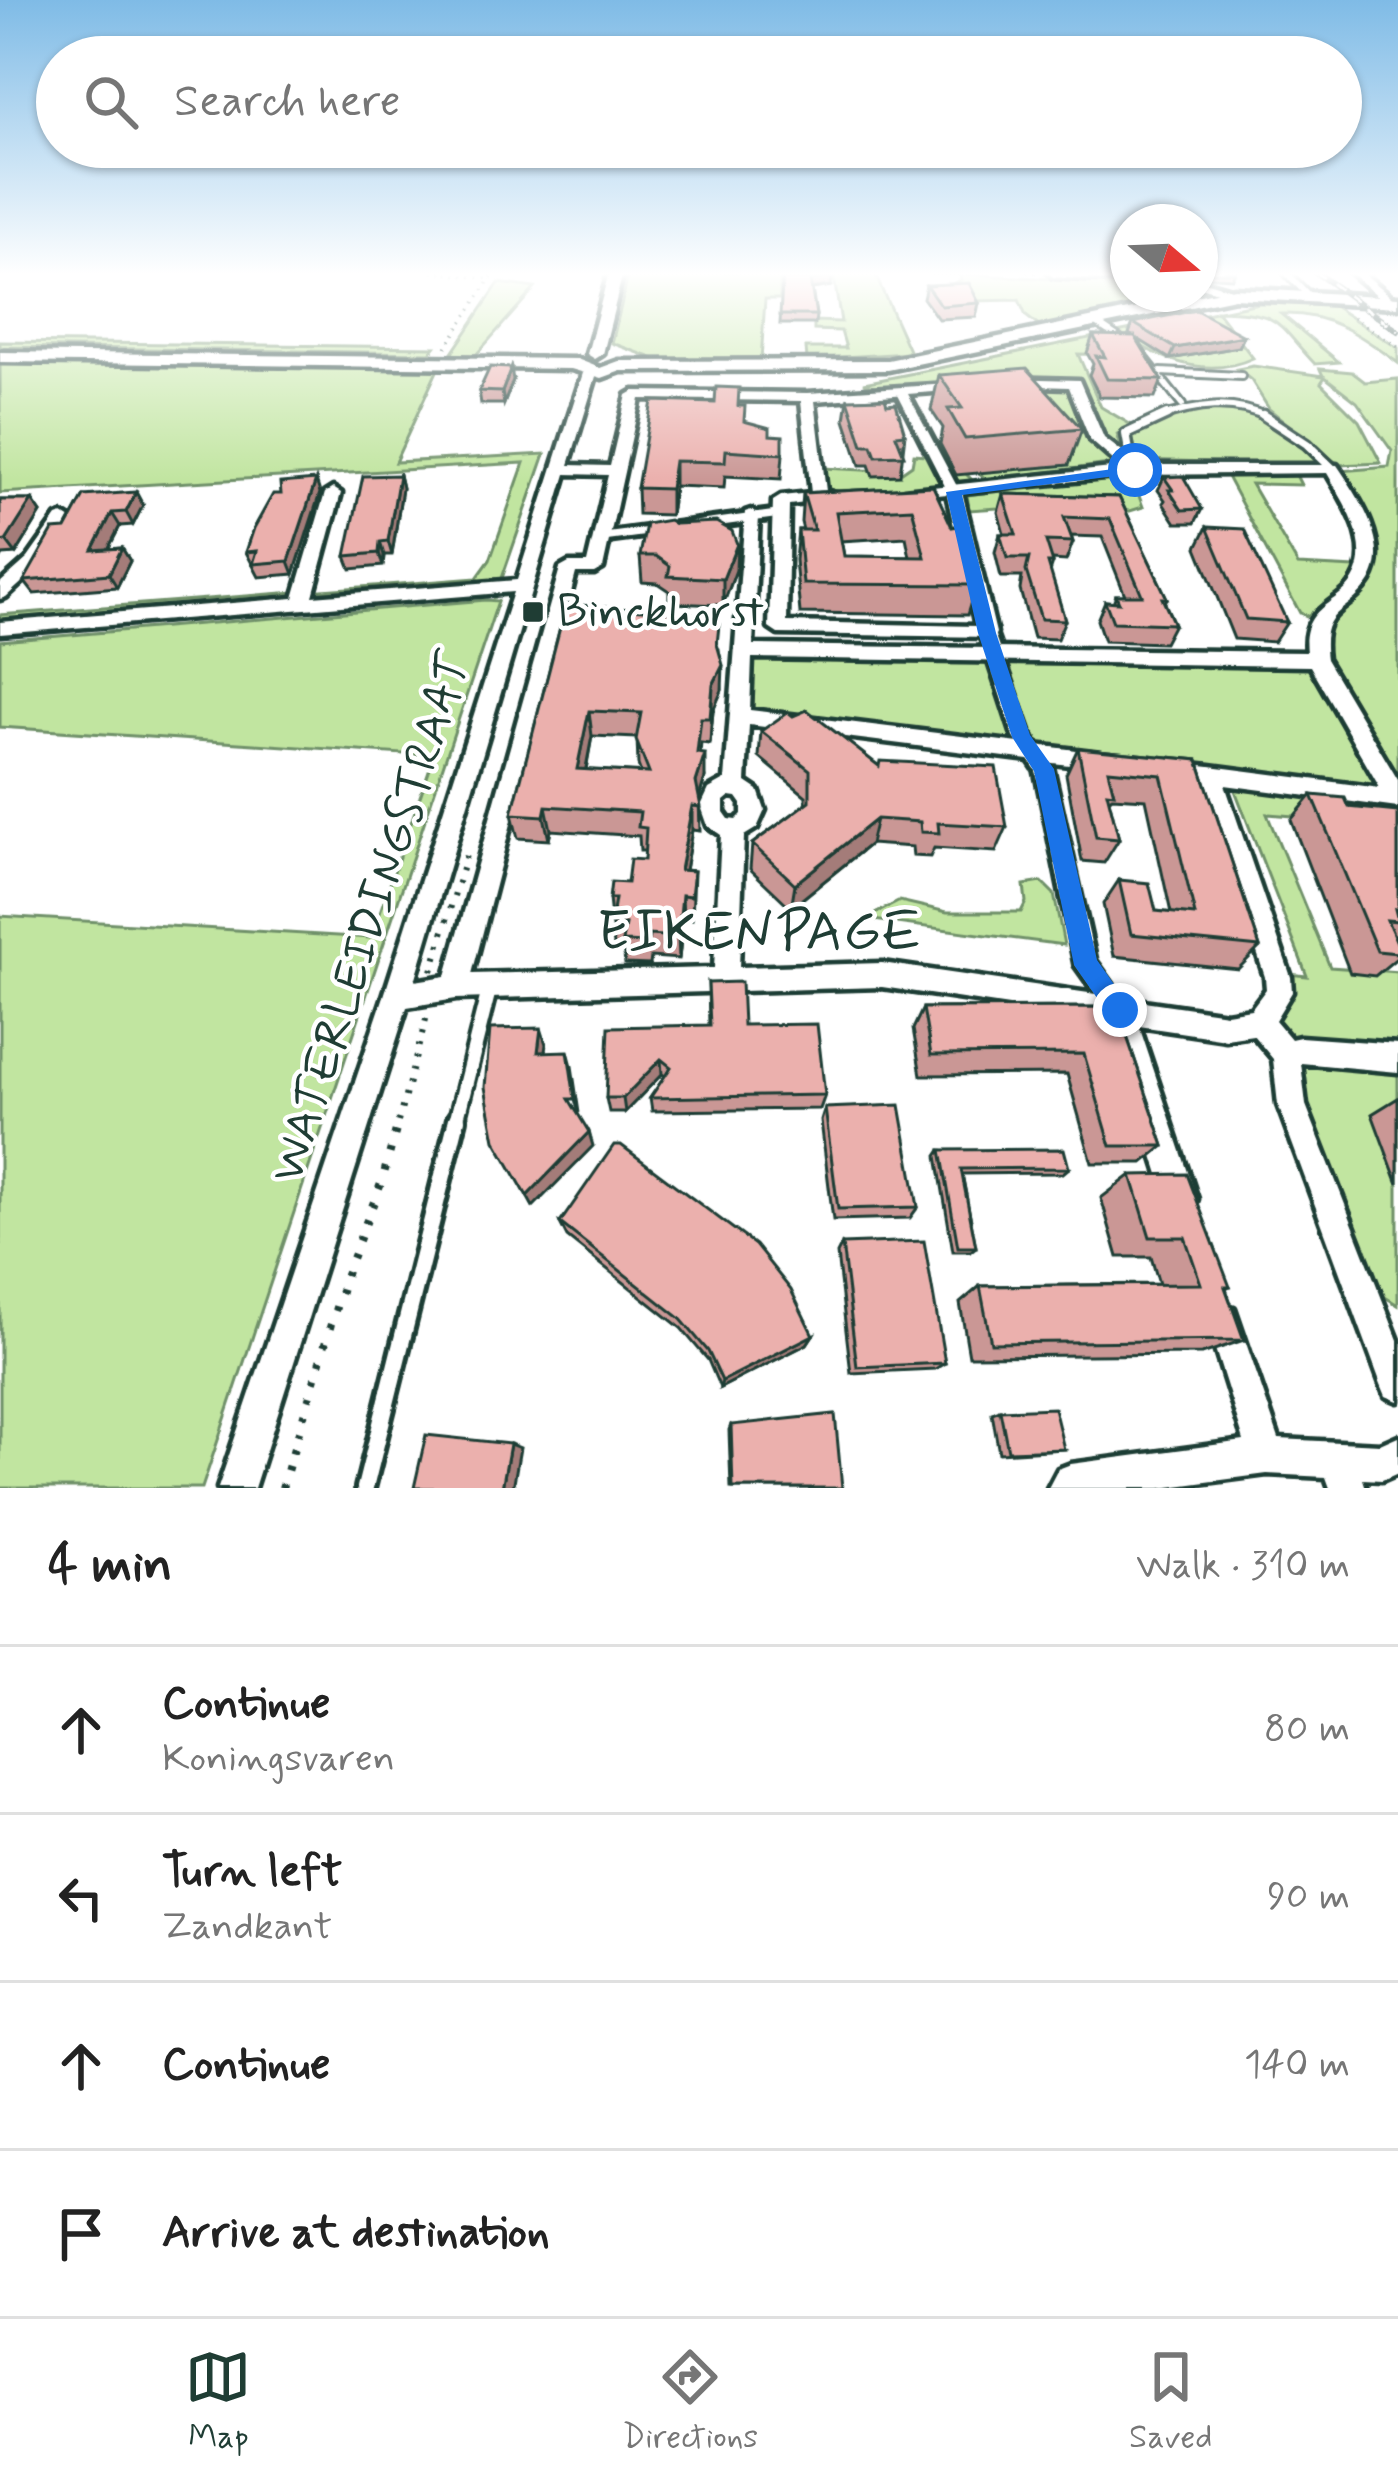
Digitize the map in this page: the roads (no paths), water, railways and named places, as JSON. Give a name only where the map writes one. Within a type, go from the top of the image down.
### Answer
[{"type":"street","points":[[583,368],[598,341]]},
{"type":"street","points":[[0,357],[437,362],[609,372],[619,366],[846,368],[928,360],[1016,341]]},
{"type":"street","points":[[595,354],[615,356],[619,366]]},
{"type":"street","name":"WATERLEIDINGSTRAAT","points":[[236,1488],[397,996],[560,469],[583,368]]},
{"type":"street","points":[[846,368],[858,395]]},
{"type":"street","points":[[456,988],[569,568],[594,568],[634,395],[808,397],[1007,381],[1074,383],[1097,440],[1145,470]]},
{"type":"street","points":[[902,392],[954,492],[987,633],[1022,737],[1044,769],[1086,965],[1120,1010],[1193,1233]]},
{"type":"street","points":[[808,397],[819,495]]},
{"type":"street","points":[[886,494],[954,492],[1145,470],[1332,468],[1355,509],[1369,550],[1364,578],[1314,623],[1310,637],[1316,659],[1398,799]]},
{"type":"street","points":[[560,469],[614,470]]},
{"type":"street","points":[[302,603],[333,493]]},
{"type":"street","points":[[600,538],[752,515],[819,495],[842,495]]},
{"type":"street","points":[[781,508],[778,628],[987,633]]},
{"type":"street","points":[[725,979],[733,827],[718,823],[710,813],[711,801],[720,791],[735,789],[752,515]]},
{"type":"street","points":[[0,593],[34,562],[62,520]]},
{"type":"street","points":[[0,628],[524,585]]},
{"type":"street","points":[[744,651],[1316,659]]},
{"type":"street","points":[[739,716],[1398,799]]},
{"type":"street","points":[[1210,774],[1278,977],[1279,992],[1259,1021],[1286,1054],[1292,1106],[1398,1384]]},
{"type":"street","name":"EIKENPAGE","points":[[397,996],[490,986],[882,975],[1226,1026],[1259,1021]]},
{"type":"street","points":[[1286,1054],[1300,1050],[1398,1058]]},
{"type":"street","points":[[1216,1300],[1267,1456]]},
{"type":"street","points":[[1066,1488],[1071,1482],[1267,1456],[1343,1474],[1398,1454]]},
{"type":"lane","points":[[1124,341],[1156,363],[1169,398],[1184,406],[1261,410],[1332,468]]},
{"type":"lane","points":[[1161,372],[1240,376]]},
{"type":"lane","points":[[1145,470],[1130,456],[1126,434],[1184,406]]},
{"type":"lane","points":[[365,1488],[490,986]]},
{"type":"place","name":"Binckhorst","points":[[533,612]]}]
